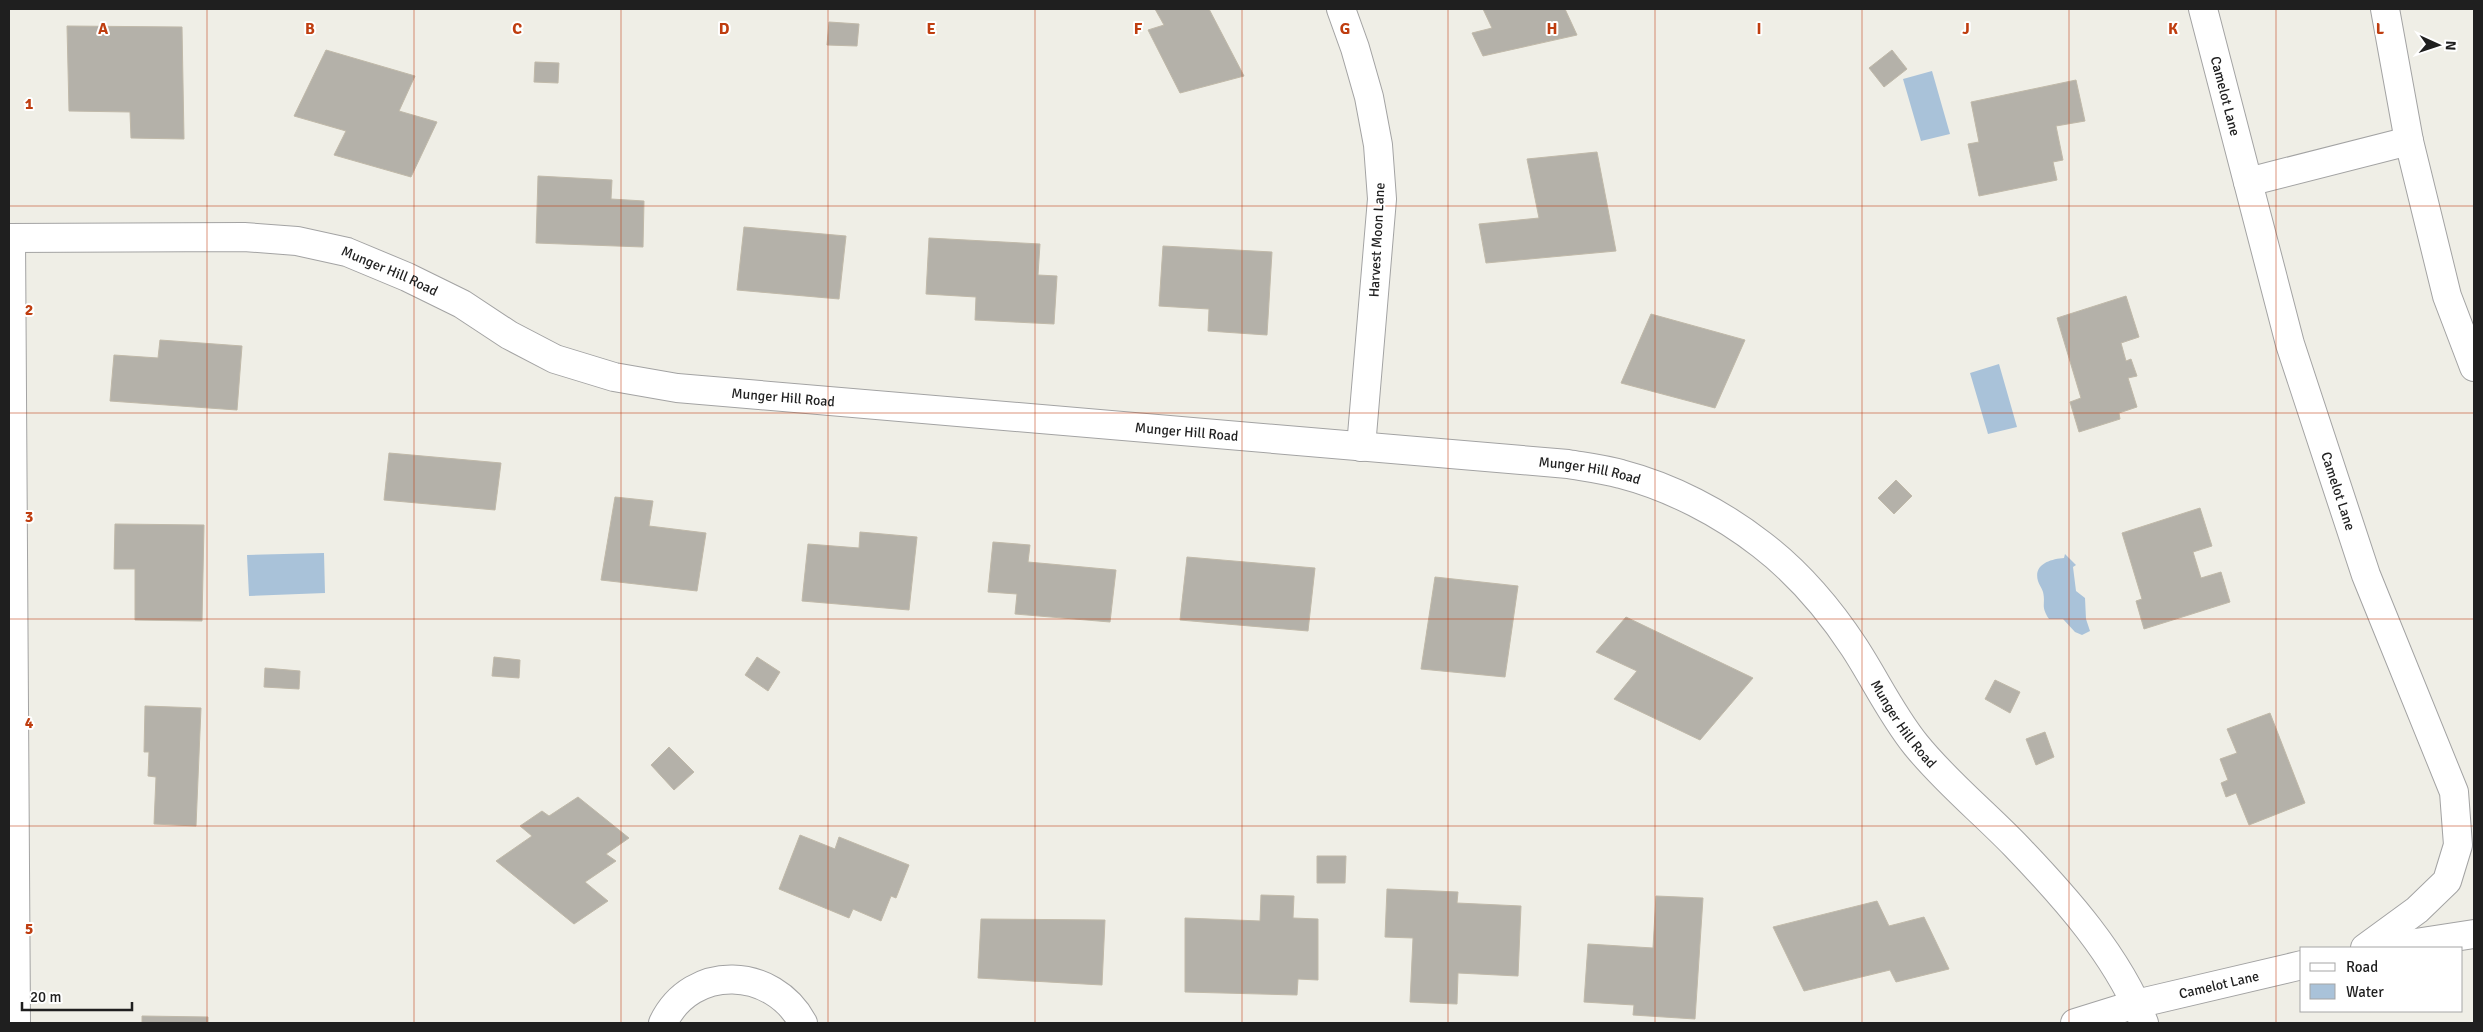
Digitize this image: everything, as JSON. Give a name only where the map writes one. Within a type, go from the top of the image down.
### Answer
[{"type":"street","name":"Harvest Moon Lane","points":[[1341,9],[1356,48],[1369,97],[1378,145],[1382,199],[1361,447]]},
{"type":"street","name":"Camelot Lane","points":[[2203,9],[2290,344],[2366,575],[2454,792],[2474,828]]},
{"type":"street","points":[[2386,9],[2409,141],[2447,296],[2474,367]]},
{"type":"street","points":[[2248,182],[2409,141]]},
{"type":"street","name":"Munger Hill Road","points":[[10,238],[244,237],[297,240],[347,252],[407,277],[462,304],[509,335],[555,360],[614,377],[677,388],[1568,464],[1621,474],[1676,493],[1717,515],[1762,545],[1808,587],[1853,646],[1899,724],[1930,763],[2014,845],[2069,905],[2105,953],[2140,1014]]},
{"type":"street","points":[[10,238],[16,1023]]},
{"type":"street","name":"Camelot Lane","points":[[2366,947],[2417,910],[2446,881],[2458,845],[2454,792]]},
{"type":"street","points":[[2390,947],[2474,934]]},
{"type":"street","name":"Camelot Lane","points":[[2076,1023],[2140,1014],[2300,967]]},
{"type":"street","points":[[662,1023],[673,1007],[684,996],[706,984],[730,979],[762,984],[776,992],[788,1002],[803,1023]]},
{"type":"water","points":[[1932,71],[1950,134],[1921,141],[1903,79]]},
{"type":"water","points":[[1999,364],[2017,427],[1988,434],[1970,373]]},
{"type":"water","points":[[324,553],[325,593],[249,596],[247,555]]},
{"type":"water","points":[[2065,554],[2076,565],[2073,567],[2076,591],[2085,598],[2086,619],[2090,631],[2082,635],[2075,632],[2063,619],[2049,619],[2044,608],[2043,592],[2038,581],[2038,570],[2044,564],[2064,558]]},
{"type":"building","points":[[1155,9],[1209,9],[1244,76],[1180,93],[1148,30],[1164,25]]},
{"type":"building","points":[[1483,9],[1565,9],[1577,35],[1483,56],[1472,33],[1492,28]]},
{"type":"building","points":[[829,22],[859,24],[857,46],[827,45]]},
{"type":"building","points":[[67,26],[182,27],[184,139],[131,138],[130,112],[69,111]]},
{"type":"building","points":[[326,50],[415,76],[399,111],[437,122],[411,177],[334,155],[346,131],[294,116]]},
{"type":"building","points":[[1892,50],[1907,69],[1884,87],[1869,68]]},
{"type":"building","points":[[535,62],[559,63],[558,83],[534,82]]},
{"type":"building","points":[[2076,80],[2085,121],[2056,126],[2063,160],[2053,162],[2057,180],[1979,196],[1968,144],[1979,142],[1971,102]]},
{"type":"building","points":[[1597,152],[1616,251],[1486,263],[1479,224],[1539,218],[1527,159]]},
{"type":"building","points":[[538,176],[612,180],[611,199],[644,201],[643,247],[536,243]]},
{"type":"building","points":[[744,227],[846,236],[839,299],[737,290]]},
{"type":"building","points":[[929,238],[1040,244],[1038,275],[1057,276],[1054,324],[975,320],[976,297],[926,294]]},
{"type":"building","points":[[1163,246],[1272,252],[1267,335],[1208,331],[1209,309],[1159,306]]},
{"type":"building","points":[[2126,296],[2139,337],[2121,343],[2126,361],[2131,359],[2137,376],[2128,378],[2137,407],[2119,413],[2120,419],[2079,432],[2070,402],[2081,398],[2057,318]]},
{"type":"building","points":[[1651,314],[1745,340],[1715,408],[1621,383]]},
{"type":"building","points":[[160,340],[242,346],[237,410],[110,401],[114,355],[158,358]]},
{"type":"building","points":[[389,453],[501,463],[495,510],[384,500]]},
{"type":"building","points":[[1896,480],[1912,496],[1894,514],[1878,498]]},
{"type":"building","points":[[615,497],[653,501],[649,526],[706,533],[697,591],[601,580]]},
{"type":"building","points":[[2200,508],[2212,546],[2193,552],[2201,578],[2221,572],[2230,602],[2144,629],[2136,601],[2142,599],[2122,533]]},
{"type":"building","points":[[115,524],[204,525],[202,621],[135,620],[135,569],[114,569]]},
{"type":"building","points":[[860,532],[917,537],[909,610],[802,601],[808,544],[859,548]]},
{"type":"building","points":[[993,542],[1030,545],[1028,562],[1116,570],[1110,622],[1015,614],[1017,594],[988,592]]},
{"type":"building","points":[[1187,557],[1315,568],[1308,631],[1180,620]]},
{"type":"building","points":[[1435,577],[1518,586],[1505,677],[1421,669]]},
{"type":"building","points":[[1626,617],[1753,678],[1700,740],[1614,699],[1637,671],[1596,652]]},
{"type":"building","points":[[494,657],[520,660],[519,678],[492,676]]},
{"type":"building","points":[[757,657],[780,672],[768,691],[745,675]]},
{"type":"building","points":[[265,668],[300,671],[299,689],[264,687]]},
{"type":"building","points":[[1995,680],[2020,692],[2010,713],[1985,699]]},
{"type":"building","points":[[145,706],[201,708],[196,826],[154,824],[156,777],[148,776],[149,752],[144,752]]},
{"type":"building","points":[[2270,713],[2305,803],[2249,825],[2236,793],[2226,797],[2221,783],[2228,780],[2220,759],[2237,753],[2227,729]]},
{"type":"building","points":[[2045,732],[2054,757],[2036,765],[2026,739]]},
{"type":"building","points":[[669,747],[694,772],[674,790],[651,765]]},
{"type":"building","points":[[578,797],[629,838],[606,854],[616,861],[585,882],[608,901],[574,924],[496,861],[532,836],[520,826],[542,811],[549,816]]},
{"type":"building","points":[[800,835],[835,849],[839,837],[909,865],[896,898],[891,896],[881,921],[853,909],[849,918],[779,889]]},
{"type":"building","points":[[1317,856],[1346,856],[1345,883],[1317,883]]},
{"type":"building","points":[[1387,889],[1458,892],[1457,903],[1521,906],[1518,976],[1458,973],[1457,1004],[1410,1002],[1413,938],[1385,937]]},
{"type":"building","points":[[1261,895],[1294,896],[1293,918],[1318,919],[1318,980],[1298,979],[1297,995],[1185,992],[1185,918],[1260,921]]},
{"type":"building","points":[[1656,896],[1703,898],[1695,1019],[1633,1015],[1634,1005],[1584,1002],[1588,944],[1653,948]]},
{"type":"building","points":[[1877,901],[1889,926],[1924,917],[1949,969],[1896,982],[1890,970],[1804,991],[1773,927]]},
{"type":"building","points":[[981,919],[1105,920],[1102,985],[978,978]]},
{"type":"building","points":[[142,1016],[208,1017],[208,1023],[142,1023]]}]
